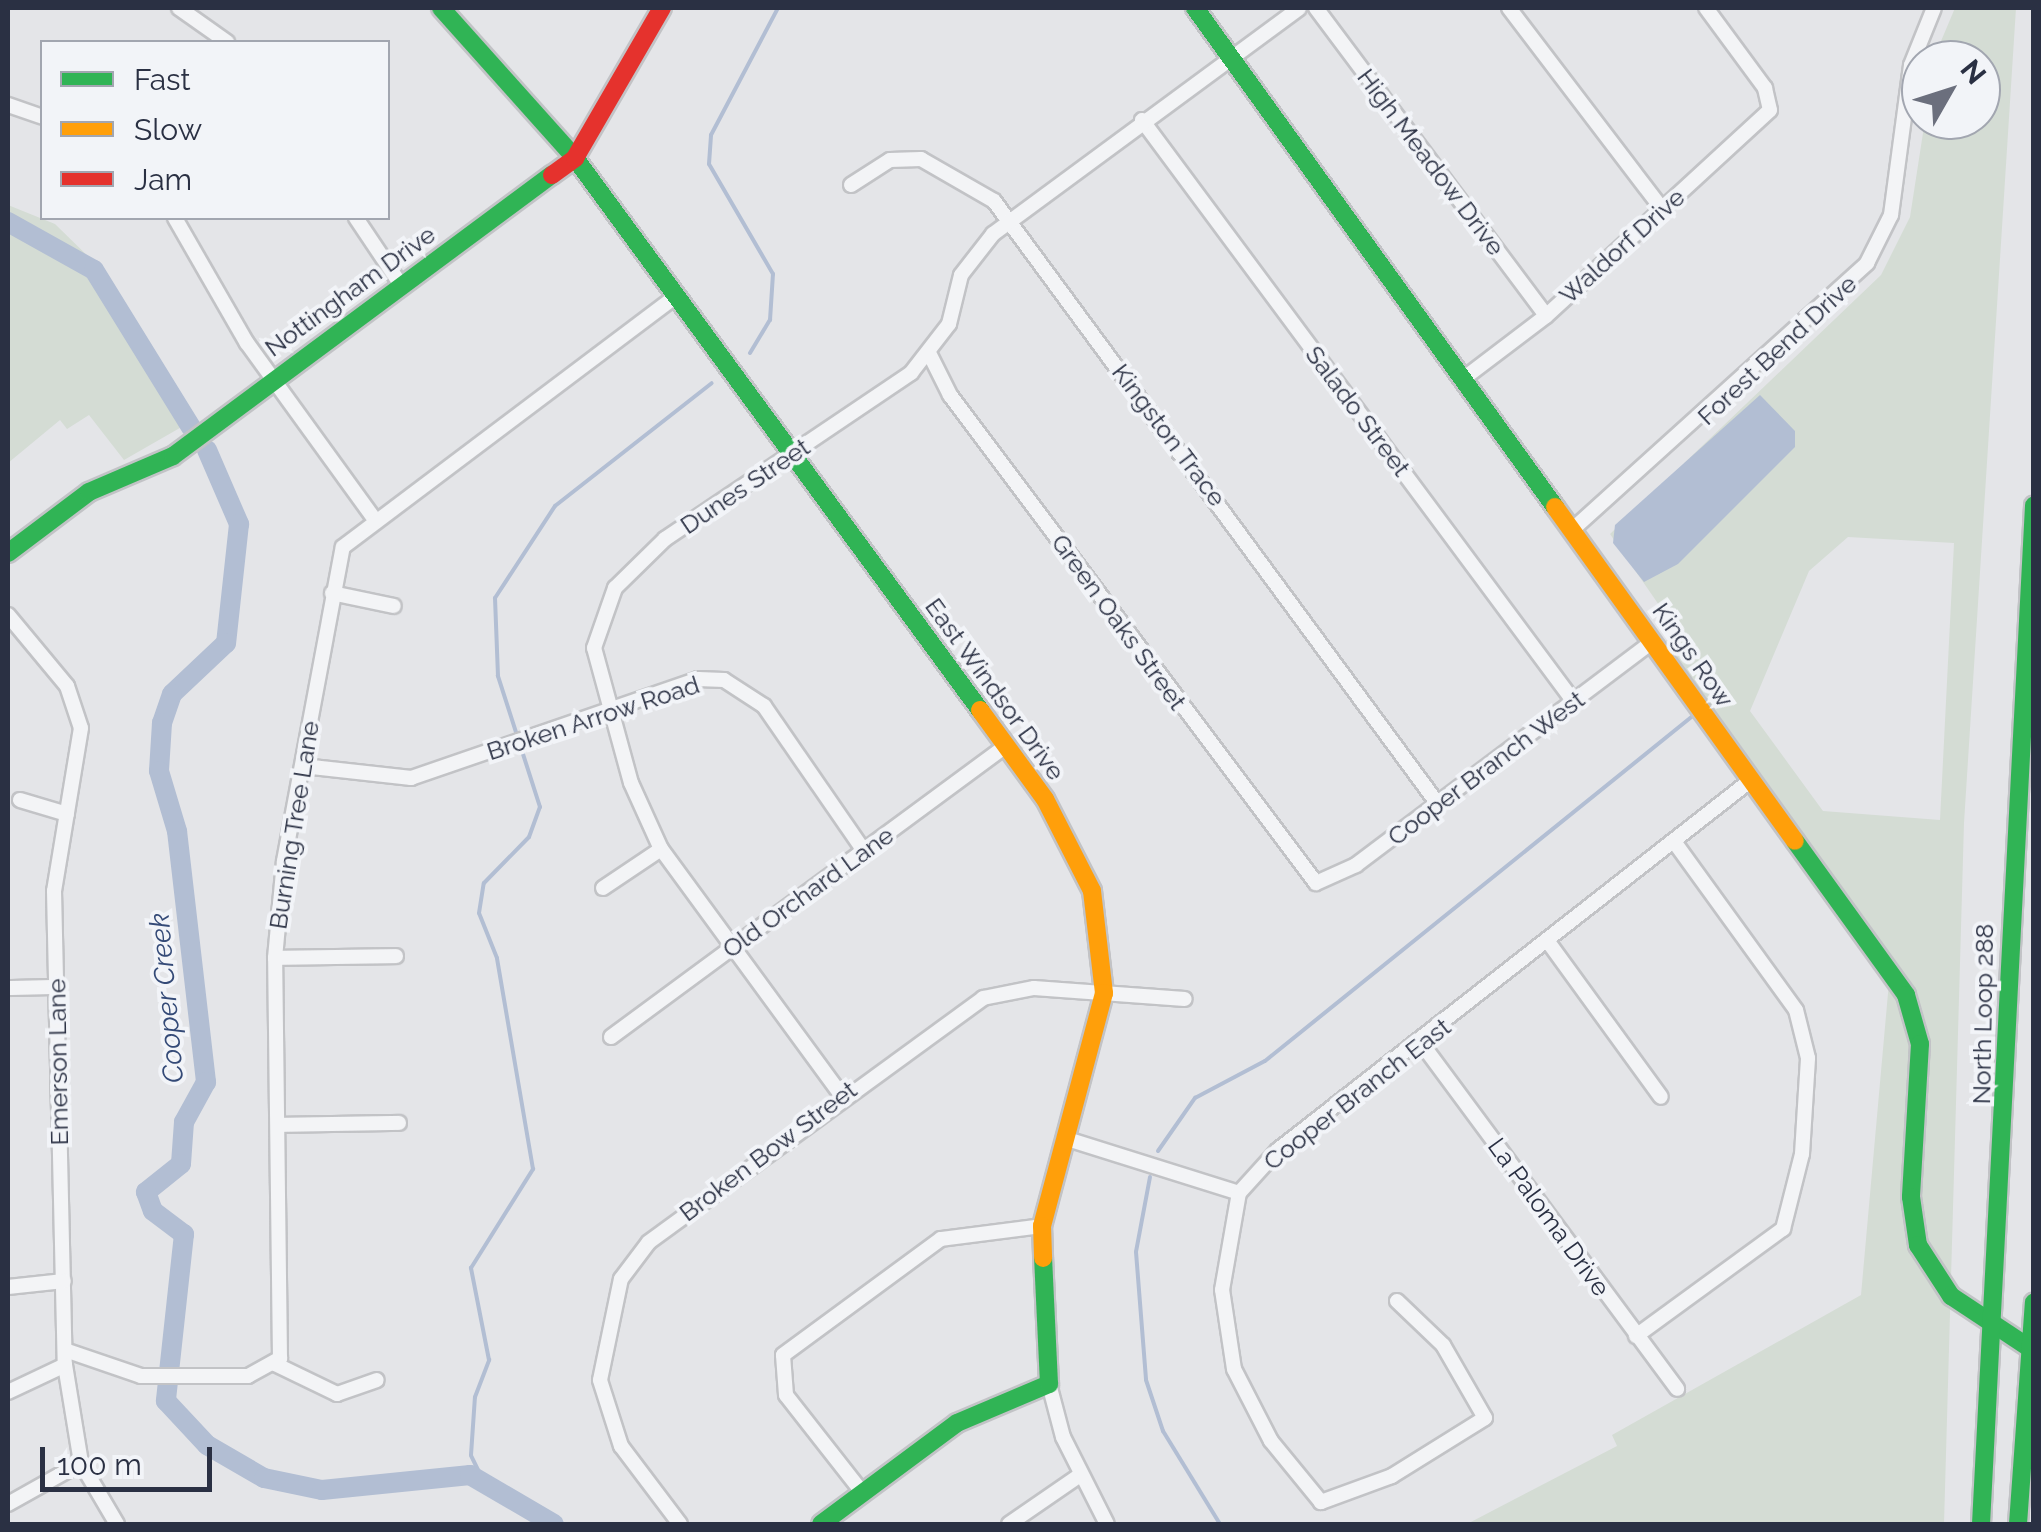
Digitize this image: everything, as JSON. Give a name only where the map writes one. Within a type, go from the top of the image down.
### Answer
[{"type":"main road","name":"East Windsor Drive","points":[[441,8],[575,158],[1006,746],[1080,858],[1102,936],[1104,993],[1042,1226],[1048,1384]]},
{"type":"main road","name":"Nottingham Drive","points":[[8,553],[89,492],[173,456],[273,378],[575,158],[662,8]]},
{"type":"main road","name":"Kings Row","points":[[1195,8],[1912,1006],[1920,1056],[1914,1230],[1939,1284],[1994,1327],[2032,1350]]},
{"type":"main road","name":"North Loop 288","points":[[1981,1524],[2034,504]]},
{"type":"main road","points":[[2018,1524],[2034,1303]]},
{"type":"main road","points":[[821,1524],[957,1423],[1048,1384]]},
{"type":"street","points":[[179,8],[224,40]]},
{"type":"street","points":[[930,355],[961,275],[1009,220],[1299,8]]},
{"type":"street","name":"High Meadow Drive","points":[[1316,8],[1546,316]]},
{"type":"street","points":[[1510,8],[1662,210]]},
{"type":"street","name":"Waldorf Drive","points":[[1463,379],[1546,316],[1772,104],[1706,8]]},
{"type":"street","name":"Forest Bend Drive","points":[[1572,530],[1867,263],[1891,215],[1911,65],[1934,8]]},
{"type":"street","points":[[8,106],[40,116]]},
{"type":"street","name":"Salado Street","points":[[1142,120],[1574,702]]},
{"type":"street","name":"Kingston Trace","points":[[851,185],[890,160],[921,159],[979,186],[1009,220],[1438,804]]},
{"type":"street","points":[[176,220],[273,378],[373,516]]},
{"type":"street","points":[[357,220],[401,285]]},
{"type":"street","name":"Burning Tree Lane","points":[[275,1364],[284,1340],[275,958],[332,593],[344,547],[373,516],[676,296]]},
{"type":"street","name":"Dunes Street","points":[[842,1096],[662,849],[606,711],[594,648],[614,588],[666,539],[930,355]]},
{"type":"street","name":"Green Oaks Street","points":[[930,355],[950,395],[1316,883]]},
{"type":"street","points":[[332,593],[394,606]]},
{"type":"street","name":"Emerson Lane","points":[[8,615],[72,696],[82,754],[54,890],[65,1357],[81,1463],[116,1524]]},
{"type":"street","name":"Cooper Branch West","points":[[1316,883],[1438,804],[1651,643]]},
{"type":"street","name":"Broken Arrow Road","points":[[303,766],[410,778],[698,679],[747,691],[864,850]]},
{"type":"street","name":"Old Orchard Lane","points":[[611,1038],[1006,746]]},
{"type":"street","name":"Cooper Branch East","points":[[1239,1192],[1278,1150],[1422,1044],[1751,780]]},
{"type":"street","points":[[20,800],[67,814]]},
{"type":"street","points":[[1636,1336],[1768,1244],[1800,1186],[1804,1032],[1780,984],[1675,843]]},
{"type":"street","points":[[603,888],[662,849]]},
{"type":"street","points":[[1548,943],[1661,1097]]},
{"type":"street","points":[[275,958],[396,956]]},
{"type":"street","points":[[8,988],[56,987]]},
{"type":"street","name":"Broken Bow Street","points":[[680,1524],[621,1446],[600,1380],[620,1279],[649,1242],[842,1096],[992,994],[1104,993],[1185,999]]},
{"type":"street","name":"La Paloma Drive","points":[[1422,1044],[1677,1389]]},
{"type":"street","points":[[280,1125],[399,1123]]},
{"type":"street","points":[[1064,1138],[1239,1192],[1222,1290],[1234,1368],[1271,1442],[1330,1505],[1480,1427],[1478,1394],[1397,1300]]},
{"type":"street","points":[[862,1492],[786,1395],[783,1356],[940,1239],[1042,1226]]},
{"type":"street","points":[[8,1287],[64,1281]]},
{"type":"street","points":[[8,1392],[65,1357],[150,1377],[253,1376],[275,1364],[336,1394],[377,1380]]},
{"type":"street","name":"East Windsor Drive","points":[[1048,1384],[1080,1475],[1107,1524]]},
{"type":"street","points":[[8,1504],[81,1463]]},
{"type":"street","points":[[1009,1524],[1080,1475]]},
{"type":"shaded area","points":[[1955,8],[2016,8],[1964,823],[1944,1524],[1467,1524],[1617,1446],[1612,1435],[1861,1295],[1890,971],[1657,651],[1673,633],[1670,621],[1610,534],[1881,275],[1910,217],[1922,140],[2001,140],[2001,40],[1941,40]],"holes":[[[1848,537],[1954,543],[1940,820],[1823,811],[1750,711],[1809,571]]]},
{"type":"shaded area","points":[[8,205],[55,224],[100,268],[192,421],[124,460],[89,415],[67,429],[60,420],[8,463]]},
{"type":"water","points":[[1760,395],[1795,431],[1795,447],[1678,564],[1644,582],[1613,543],[1615,525]]},
{"type":"waterway","points":[[750,353],[770,320],[773,274],[709,164],[711,135],[778,8]]},
{"type":"waterway","name":"Cooper Creek","points":[[8,222],[94,270],[191,427]]},
{"type":"waterway","points":[[482,1478],[471,1455],[475,1397],[489,1360],[471,1268],[533,1169],[497,958],[479,913],[484,883],[529,837],[540,807],[498,676],[495,598],[555,506],[712,383]]},
{"type":"waterway","name":"Cooper Creek","points":[[207,450],[239,524],[226,643],[172,694],[162,723],[159,771],[177,831],[206,1082],[184,1122],[181,1164],[146,1192],[153,1211],[184,1234],[166,1401],[207,1445],[264,1478],[322,1490],[470,1475],[554,1524]]},
{"type":"waterway","points":[[1158,1151],[1195,1098],[1265,1061],[1694,715]]},
{"type":"waterway","points":[[1150,1177],[1136,1252],[1146,1380],[1163,1431],[1220,1524]]},
{"type":"traffic: fast","points":[[441,8],[575,158],[980,710]]},
{"type":"traffic: fast","points":[[1195,8],[1555,507]]},
{"type":"traffic: fast","points":[[8,553],[89,492],[173,456],[552,175]]},
{"type":"traffic: fast","points":[[1981,1524],[2034,505]]},
{"type":"traffic: fast","points":[[1795,841],[1906,995],[1920,1044],[1911,1197],[1918,1245],[1951,1296],[2034,1351]]},
{"type":"traffic: fast","points":[[821,1524],[957,1423],[1049,1384],[1043,1258]]},
{"type":"traffic: fast","points":[[2018,1524],[2034,1303]]},
{"type":"traffic: slow","points":[[1555,507],[1795,841]]},
{"type":"traffic: slow","points":[[980,710],[1045,799],[1092,891],[1104,993],[1042,1226],[1043,1258]]},
{"type":"traffic: jam","points":[[552,175],[575,158],[662,8]]}]
